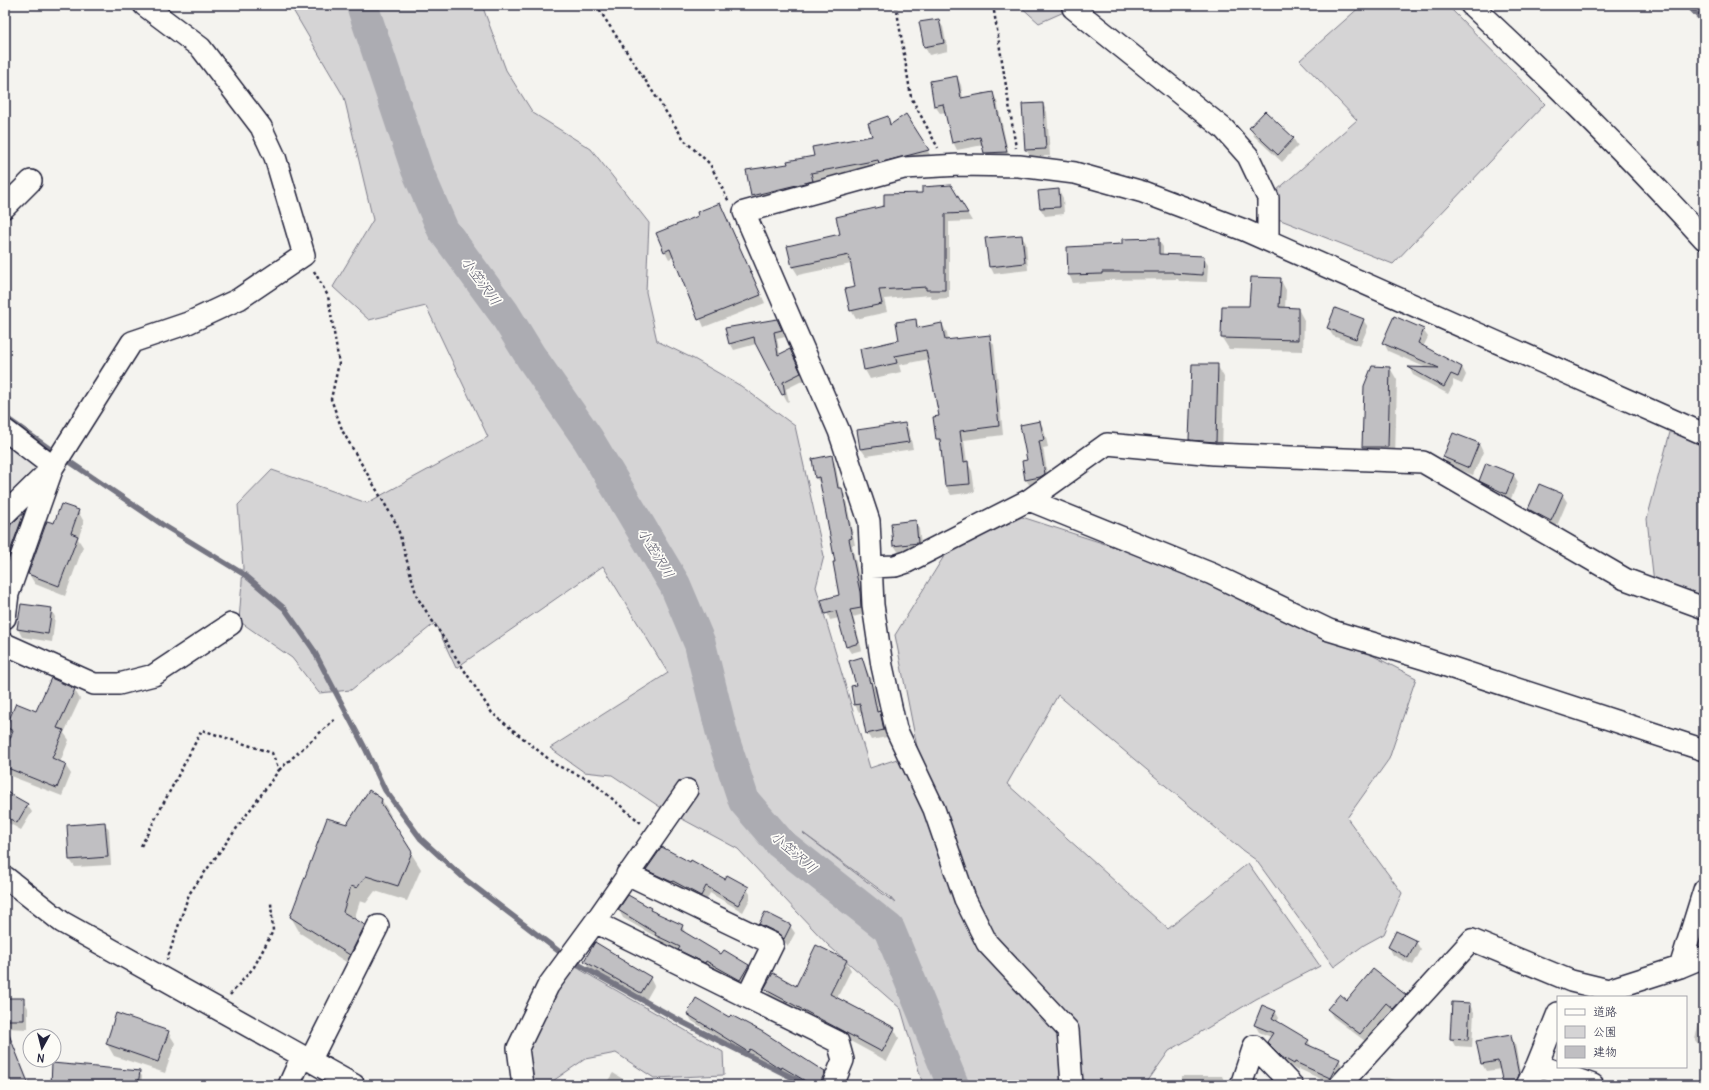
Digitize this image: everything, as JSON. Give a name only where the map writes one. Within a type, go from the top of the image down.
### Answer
[{"type":"street","points":[[5,514],[52,467],[132,342],[188,323],[239,298],[304,256],[275,157],[261,127],[201,48],[144,5]]},
{"type":"street","points":[[1471,5],[1642,172],[1704,239]]},
{"type":"street","points":[[1073,8],[1224,129],[1248,156],[1268,198],[1268,240]]},
{"type":"street","points":[[1072,1085],[1068,1030],[987,943],[965,899],[934,809],[896,729],[882,666],[872,605],[869,521],[839,430],[744,212],[904,168],[947,166],[1019,166],[1075,173],[1143,192],[1268,240],[1704,434]]},
{"type":"street","points":[[5,207],[31,181]]},
{"type":"street","points":[[5,430],[52,467]]},
{"type":"street","points":[[871,567],[895,566],[907,562],[1029,500],[1107,444],[1214,454],[1423,462],[1625,579],[1704,608]]},
{"type":"street","points":[[5,618],[8,594],[52,467]]},
{"type":"street","points":[[1029,500],[1212,574],[1329,630],[1425,659],[1704,750]]},
{"type":"street","points":[[5,644],[94,684],[119,684],[154,675],[231,624]]},
{"type":"street","points":[[523,1085],[518,1048],[548,986],[595,922],[687,790]]},
{"type":"street","points":[[627,874],[772,944],[747,997]]},
{"type":"street","points":[[5,878],[62,922],[354,1085]]},
{"type":"street","points":[[1680,966],[1704,890]]},
{"type":"street","points":[[595,922],[838,1042],[843,1060],[832,1085]]},
{"type":"street","points":[[290,1085],[378,926]]},
{"type":"street","points":[[1340,1085],[1472,940],[1567,989],[1608,990],[1704,957]]},
{"type":"street","points":[[1526,1085],[1537,1065],[1557,1015]]},
{"type":"street","points":[[1240,1085],[1254,1046],[1292,1085]]},
{"type":"street","points":[[1537,1065],[1592,1085]]},
{"type":"path","points":[[596,5],[685,141],[710,164],[728,200],[744,212]]},
{"type":"path","points":[[896,5],[911,98],[947,166]]},
{"type":"path","points":[[993,5],[1019,166]]},
{"type":"path","points":[[304,256],[328,296],[339,363],[331,399],[342,432],[397,525],[417,597],[492,712],[556,765],[590,780],[655,835]]},
{"type":"path","points":[[161,978],[189,894],[279,770],[335,719]]},
{"type":"path","points":[[141,846],[202,730],[272,753],[279,770]]},
{"type":"path","points":[[218,1009],[254,967],[273,931],[271,902]]},
{"type":"shaded area","points":[[5,432],[47,463],[5,501]]},
{"type":"green space","points":[[290,5],[482,5],[506,70],[533,113],[591,149],[649,223],[646,292],[657,341],[694,359],[741,386],[795,426],[824,556],[816,587],[870,768],[918,752],[895,635],[946,553],[1022,517],[1244,589],[1416,678],[1389,759],[1347,818],[1402,893],[1384,934],[1364,945],[1334,967],[1256,860],[1242,850],[1058,695],[1007,784],[1168,929],[1248,863],[1320,966],[1256,999],[1169,1051],[1145,1085],[923,1085],[901,1009],[828,945],[738,849],[660,807],[612,775],[584,772],[550,748],[668,673],[603,566],[456,668],[435,623],[351,690],[319,693],[292,658],[239,621],[243,568],[238,505],[272,470],[367,503],[488,437],[426,306],[369,320],[333,287],[373,220],[344,97]],"holes":[[[803,833],[890,897],[895,903]]]},
{"type":"green space","points":[[1019,5],[1074,5],[1073,8],[1039,23]]},
{"type":"green space","points":[[1362,5],[1447,5],[1545,104],[1393,264],[1268,215],[1268,198],[1357,120],[1300,60]]},
{"type":"green space","points":[[1673,421],[1704,438],[1704,601],[1654,583],[1647,519]]},
{"type":"green space","points":[[574,966],[723,1052],[724,1075],[654,1078],[616,1053],[585,1059],[547,1085],[531,1085],[522,1039]]},
{"type":"building","points":[[939,19],[944,43],[924,47],[919,22]]},
{"type":"building","points":[[957,76],[961,98],[993,92],[1007,152],[984,153],[980,137],[952,143],[943,104],[934,106],[930,81]]},
{"type":"building","points":[[1043,103],[1046,149],[1025,150],[1022,104]]},
{"type":"building","points":[[1265,111],[1294,138],[1278,155],[1249,128]]},
{"type":"building","points":[[906,114],[929,150],[879,163],[878,160],[811,173],[813,181],[751,196],[746,170],[788,164],[787,161],[814,156],[812,147],[872,136],[868,123],[888,116],[890,125]]},
{"type":"building","points":[[951,185],[968,213],[945,214],[945,290],[926,290],[926,287],[879,290],[882,304],[850,311],[845,289],[855,287],[849,255],[792,267],[787,246],[840,234],[836,217],[884,206],[884,194],[922,193],[922,187]]},
{"type":"building","points":[[1059,189],[1060,207],[1040,208],[1038,191]]},
{"type":"building","points":[[720,203],[761,295],[698,320],[670,249],[664,252],[656,233],[698,216],[697,212]]},
{"type":"building","points":[[1022,235],[1025,263],[989,267],[985,238]]},
{"type":"building","points":[[1159,238],[1159,254],[1204,256],[1203,275],[1173,272],[1102,272],[1102,274],[1068,275],[1067,247],[1122,244],[1122,239]]},
{"type":"building","points":[[1251,277],[1281,278],[1279,307],[1298,308],[1298,340],[1221,338],[1222,306],[1249,306]]},
{"type":"building","points":[[1335,308],[1364,319],[1356,339],[1327,328]]},
{"type":"building","points":[[1394,316],[1424,329],[1418,343],[1462,367],[1458,377],[1451,374],[1444,387],[1408,367],[1439,368],[1382,343]]},
{"type":"building","points":[[777,319],[782,330],[774,332],[778,355],[790,349],[801,373],[783,382],[785,394],[782,395],[755,343],[754,337],[729,344],[725,328]]},
{"type":"building","points":[[916,319],[917,328],[942,323],[945,340],[990,335],[999,426],[960,431],[964,462],[968,461],[970,484],[945,486],[940,439],[936,439],[933,417],[939,416],[926,350],[895,356],[897,363],[864,370],[860,349],[899,340],[896,322]]},
{"type":"building","points":[[1192,364],[1218,364],[1216,442],[1189,440]]},
{"type":"building","points":[[1372,366],[1390,367],[1388,447],[1362,447],[1364,386]]},
{"type":"building","points":[[1040,421],[1044,440],[1039,441],[1045,474],[1040,477],[1025,480],[1022,461],[1027,460],[1020,425]]},
{"type":"building","points":[[905,423],[909,442],[860,449],[857,430]]},
{"type":"building","points":[[1453,433],[1479,443],[1469,468],[1443,457]]},
{"type":"building","points":[[832,455],[838,488],[842,488],[852,538],[849,539],[860,592],[861,608],[850,610],[859,643],[846,647],[836,611],[825,614],[821,600],[839,595],[833,562],[835,562],[819,477],[815,478],[812,459]]},
{"type":"building","points":[[1486,463],[1514,474],[1506,494],[1479,481]]},
{"type":"building","points":[[1539,484],[1563,494],[1551,521],[1528,509]]},
{"type":"building","points":[[61,504],[79,510],[71,533],[78,536],[59,586],[28,574],[47,521],[54,523]]},
{"type":"building","points":[[24,513],[5,565],[5,540],[11,524]]},
{"type":"building","points":[[916,520],[918,543],[893,546],[891,523]]},
{"type":"building","points":[[21,604],[52,608],[48,634],[17,629]]},
{"type":"building","points":[[862,657],[870,683],[871,682],[877,712],[880,711],[884,730],[866,734],[860,704],[854,705],[851,686],[856,685],[849,661]]},
{"type":"building","points":[[51,678],[75,689],[57,728],[64,730],[52,758],[66,764],[57,788],[5,767],[5,751],[13,731],[6,727],[16,703],[36,711]]},
{"type":"building","points":[[369,790],[382,799],[381,803],[412,852],[398,886],[366,876],[357,888],[351,886],[343,912],[365,925],[350,955],[290,917],[327,818],[347,824]]},
{"type":"building","points":[[5,791],[28,804],[17,823],[5,816]]},
{"type":"building","points":[[105,822],[108,857],[69,860],[67,825]]},
{"type":"building","points":[[662,847],[690,862],[691,860],[725,879],[727,875],[749,887],[738,905],[706,886],[701,896],[673,881],[672,882],[646,870]]},
{"type":"building","points":[[628,895],[651,908],[650,910],[683,925],[681,930],[721,954],[724,950],[749,965],[740,980],[706,961],[705,963],[678,950],[680,947],[655,935],[656,933],[618,910]]},
{"type":"building","points":[[765,912],[791,925],[784,939],[778,933],[759,924]]},
{"type":"building","points":[[1396,931],[1417,941],[1408,958],[1388,947]]},
{"type":"building","points":[[595,942],[651,977],[641,993],[584,961]]},
{"type":"building","points":[[816,945],[847,960],[830,994],[895,1028],[882,1052],[764,989],[773,973],[796,986]]},
{"type":"building","points":[[1373,969],[1406,995],[1393,1009],[1386,1003],[1360,1034],[1327,1009],[1340,994],[1347,1000]]},
{"type":"building","points":[[5,998],[24,998],[24,1020],[5,1020]]},
{"type":"building","points":[[696,998],[729,1017],[731,1015],[763,1032],[825,1072],[819,1085],[812,1085],[782,1067],[781,1069],[750,1049],[748,1052],[687,1014]]},
{"type":"building","points":[[1452,1002],[1470,1003],[1468,1040],[1450,1039]]},
{"type":"building","points":[[1262,1005],[1276,1011],[1272,1018],[1309,1040],[1306,1044],[1340,1059],[1330,1078],[1295,1062],[1294,1064],[1282,1057],[1267,1042],[1273,1033],[1254,1025]]},
{"type":"building","points":[[116,1013],[169,1031],[158,1062],[106,1044]]},
{"type":"building","points":[[5,1027],[6,1027],[29,1085],[5,1085]]},
{"type":"building","points":[[1511,1035],[1519,1075],[1516,1082],[1503,1084],[1498,1061],[1481,1064],[1476,1041]]},
{"type":"building","points":[[62,1064],[140,1071],[138,1085],[51,1085],[52,1068],[62,1068]]},
{"type":"waterway","name":"小笠沢川","points":[[362,5],[417,170],[443,230],[504,313],[531,357],[588,439],[675,585],[700,644],[723,738],[744,801],[780,843],[889,929],[953,1085]]},
{"type":"waterway","points":[[1688,5],[1704,22]]},
{"type":"waterway","points":[[5,417],[57,454]]},
{"type":"waterway","points":[[64,458],[163,525],[245,575],[285,609],[313,649],[366,750],[385,790],[421,839],[466,880],[565,956]]},
{"type":"waterway","points":[[572,961],[684,1023],[807,1085]]}]
